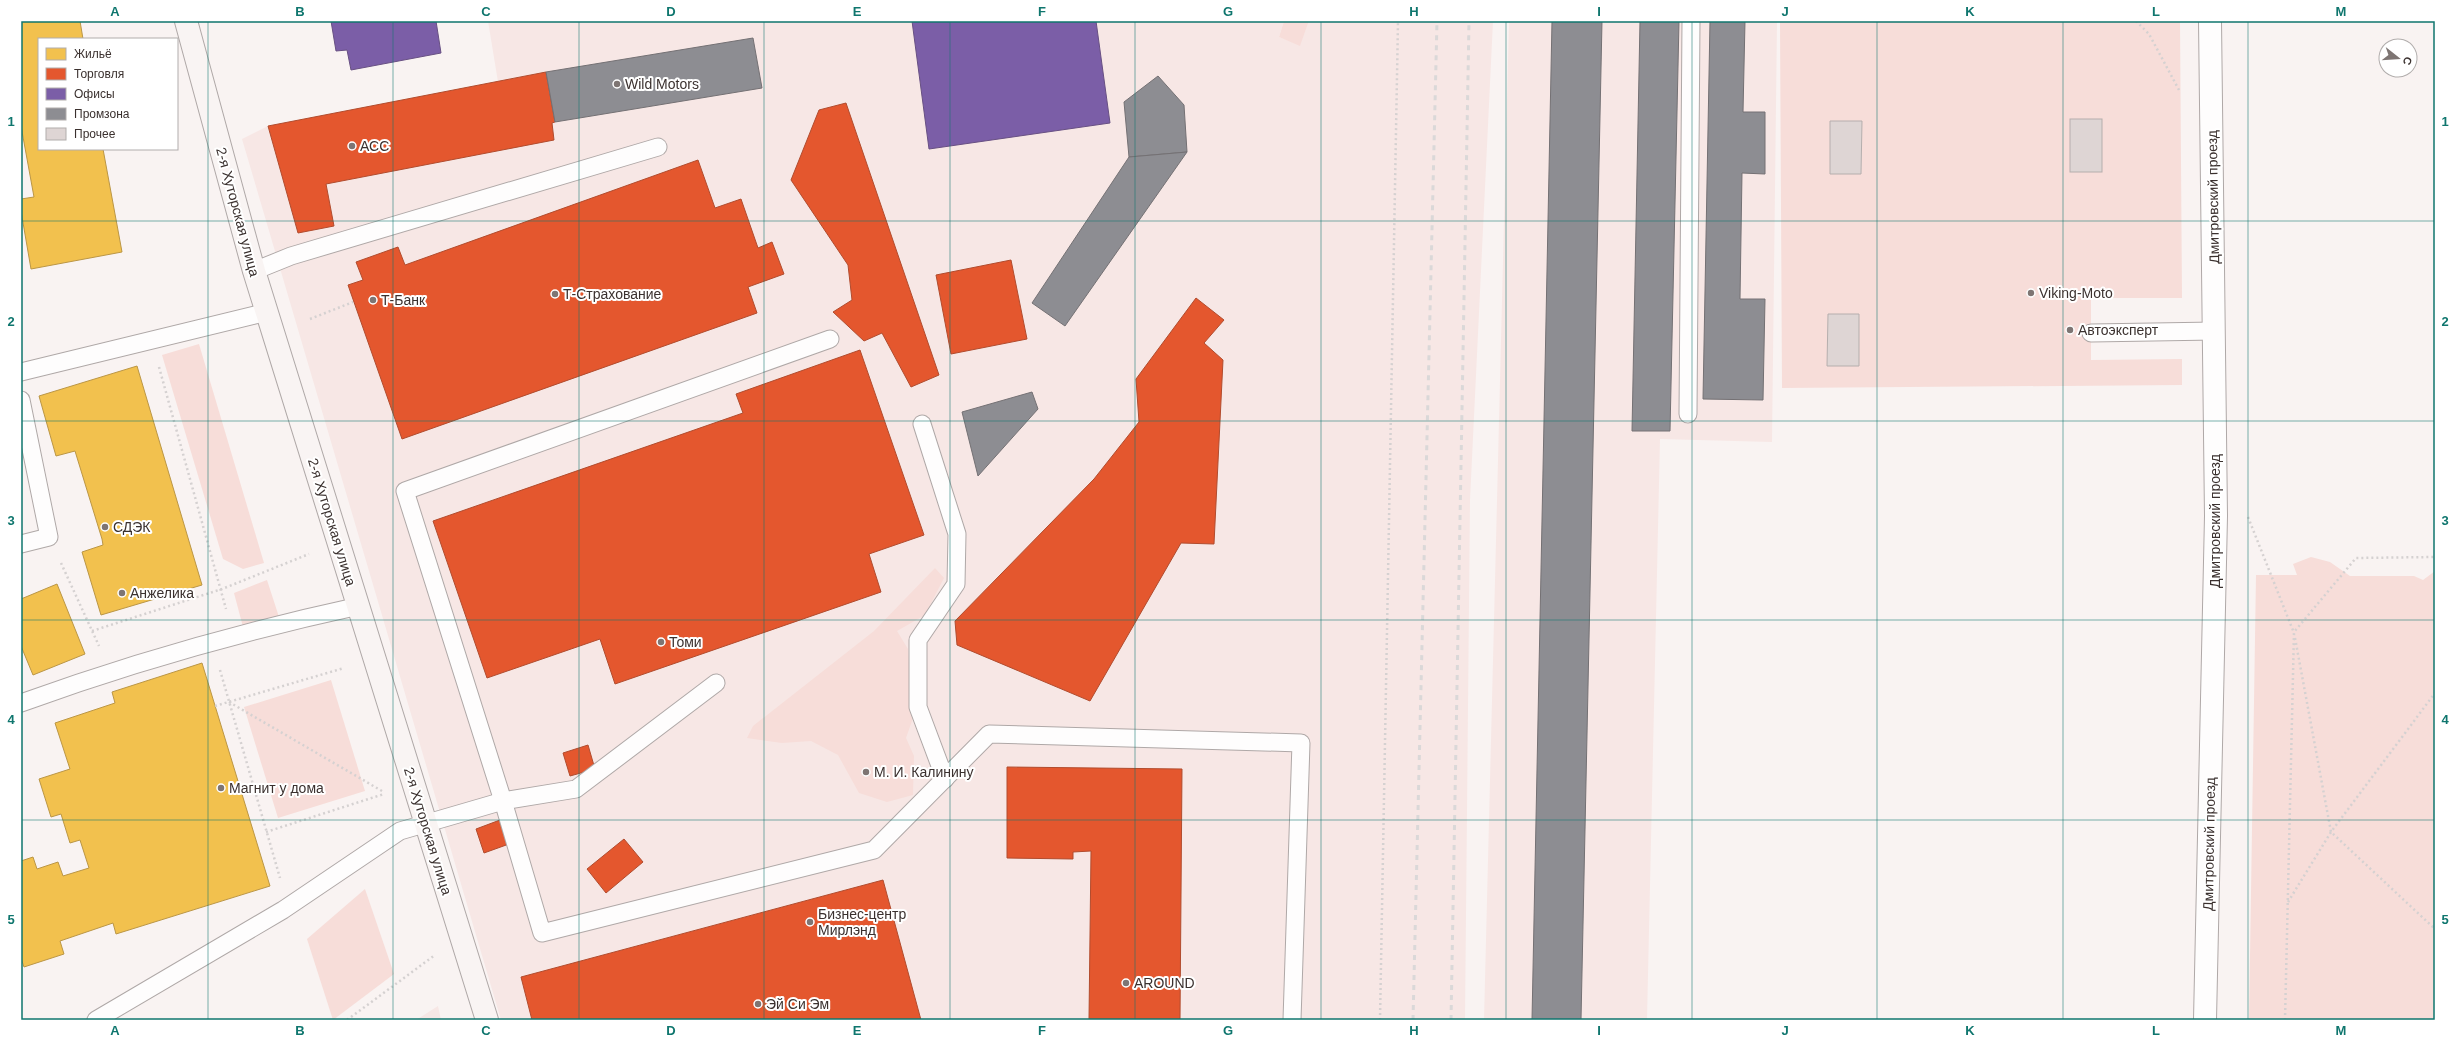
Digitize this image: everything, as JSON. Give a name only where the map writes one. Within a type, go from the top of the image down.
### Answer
[{"type":"street","name":"2-я Хуторская улица","points":[[186,21],[254,272],[487,1020]]},
{"type":"street","name":"Дмитровский проезд","points":[[2205,1020],[2216,516],[2215,331],[2210,21]]},
{"type":"lane","points":[[1688,414],[1691,21]]},
{"type":"lane","points":[[254,272],[291,256],[658,147]]},
{"type":"lane","points":[[21,372],[267,312]]},
{"type":"lane","points":[[2091,333],[2215,331]]},
{"type":"lane","points":[[830,339],[405,491],[503,800],[542,933],[874,850],[989,734],[1301,743],[1292,1020]]},
{"type":"lane","points":[[21,400],[49,537],[21,544]]},
{"type":"lane","points":[[922,424],[957,534],[956,584],[918,640],[918,707],[945,779]]},
{"type":"lane","points":[[21,703],[111,672],[233,637],[358,606]]},
{"type":"lane","points":[[96,1020],[283,910],[400,831],[503,800],[576,789],[716,683]]},
{"type":"path","points":[[1380,1020],[1398,21]]},
{"type":"path","points":[[2136,21],[2149,34],[2183,97]]},
{"type":"path","points":[[310,319],[353,302]]},
{"type":"path","points":[[151,340],[222,589],[233,637]]},
{"type":"path","points":[[2247,516],[2294,632],[2331,832],[2435,929]]},
{"type":"path","points":[[49,537],[111,672]]},
{"type":"path","points":[[92,631],[222,589],[309,554]]},
{"type":"path","points":[[2285,1020],[2294,632],[2356,558],[2435,557]]},
{"type":"path","points":[[219,666],[280,878]]},
{"type":"path","points":[[215,706],[347,668]]},
{"type":"path","points":[[2288,902],[2331,832],[2435,693]]},
{"type":"path","points":[[229,702],[386,793],[266,832]]},
{"type":"path","points":[[347,1020],[439,952]]},
{"type":"shaded area","points":[[488,21],[1284,21],[1279,37],[1300,45],[1309,21],[1493,21],[1470,500],[1465,1020],[501,1020],[242,139],[268,126],[498,82]]},
{"type":"shaded area","points":[[1284,21],[1309,21],[1300,46],[1279,37]]},
{"type":"shaded area","points":[[1509,21],[1777,21],[1772,442],[1660,439],[1647,1020],[1484,1020]]},
{"type":"shaded area","points":[[1780,21],[2180,21],[2182,298],[2091,298],[2091,360],[2182,359],[2182,385],[1782,388]],"holes":[[[1830,121],[1862,121],[1861,174],[1830,173]],[[1828,314],[1859,314],[1859,366],[1827,366]]]},
{"type":"shaded area","points":[[199,344],[264,563],[243,569],[223,559],[162,355]]},
{"type":"shaded area","points":[[2311,557],[2330,562],[2350,576],[2414,576],[2423,580],[2435,571],[2435,1020],[2249,1020],[2256,575],[2297,575],[2293,564]]},
{"type":"shaded area","points":[[935,568],[944,578],[925,615],[897,631],[908,649],[913,718],[906,738],[914,756],[913,795],[887,802],[859,793],[838,755],[811,741],[782,743],[747,738],[753,726],[874,631]]},
{"type":"shaded area","points":[[267,580],[279,617],[243,627],[234,593]]},
{"type":"shaded area","points":[[331,680],[365,791],[278,818],[244,707]]},
{"type":"shaded area","points":[[365,889],[394,974],[333,1020],[307,939]]},
{"type":"shaded area","points":[[438,1006],[441,1020],[416,1020]]},
{"type":"building: Жильё","points":[[21,21],[80,21],[83,38],[38,38],[38,150],[103,150],[122,252],[31,269],[21,211],[21,199],[34,197],[21,126]]},
{"type":"building: Жильё","points":[[137,366],[202,585],[101,615],[82,552],[103,545],[102,539],[75,451],[56,456],[39,396]]},
{"type":"building: Жильё","points":[[57,584],[85,654],[33,675],[21,646],[21,599]]},
{"type":"building: Жильё","points":[[202,663],[270,886],[116,934],[113,923],[60,941],[64,954],[24,967],[21,958],[21,861],[33,857],[37,869],[58,862],[63,876],[89,868],[80,840],[70,843],[61,814],[51,817],[39,779],[70,769],[55,723],[115,703],[112,692]]},
{"type":"building: Торговля","points":[[546,72],[555,122],[552,123],[554,140],[326,184],[334,226],[298,233],[268,126]]},
{"type":"building: Торговля","points":[[846,103],[939,375],[911,387],[882,333],[864,341],[833,312],[852,300],[848,265],[791,180],[819,110]]},
{"type":"building: Торговля","points":[[698,160],[715,208],[741,199],[758,248],[772,242],[784,274],[748,287],[757,313],[402,439],[348,285],[363,280],[356,262],[398,247],[405,265]]},
{"type":"building: Торговля","points":[[1011,260],[1027,339],[951,354],[936,275]]},
{"type":"building: Торговля","points":[[1196,298],[1224,320],[1204,343],[1223,360],[1214,544],[1181,543],[1090,701],[957,645],[955,621],[1094,479],[1139,422],[1136,379]]},
{"type":"building: Торговля","points":[[860,350],[924,535],[869,554],[881,592],[615,684],[600,639],[487,678],[433,521],[743,413],[736,394]]},
{"type":"building: Торговля","points":[[588,745],[595,769],[570,776],[563,753]]},
{"type":"building: Торговля","points":[[1007,767],[1182,769],[1180,1020],[1089,1020],[1091,851],[1073,852],[1073,859],[1007,858]]},
{"type":"building: Торговля","points":[[500,820],[509,844],[484,853],[476,829]]},
{"type":"building: Торговля","points":[[624,839],[643,862],[606,893],[587,869]]},
{"type":"building: Торговля","name":"Бизнес-центр Мирлэнд","points":[[883,880],[921,1020],[532,1020],[521,977]]},
{"type":"building: Офисы","points":[[331,21],[436,21],[441,53],[351,70],[347,50],[336,51]]},
{"type":"building: Офисы","points":[[912,21],[1096,21],[1110,123],[929,149]]},
{"type":"building: Промзона","points":[[1552,21],[1602,21],[1581,1020],[1532,1020]]},
{"type":"building: Промзона","points":[[1640,21],[1679,21],[1670,431],[1632,431]]},
{"type":"building: Промзона","points":[[1710,21],[1745,21],[1743,112],[1765,112],[1765,174],[1742,173],[1740,299],[1765,299],[1763,400],[1703,399]]},
{"type":"building: Промзона","points":[[753,38],[762,88],[555,122],[546,72]]},
{"type":"building: Промзона","points":[[1158,76],[1184,105],[1187,152],[1129,157],[1124,102]]},
{"type":"building: Промзона","points":[[1187,152],[1065,326],[1032,303],[1129,157]]},
{"type":"building: Промзона","points":[[1032,392],[1038,409],[978,476],[962,412]]},
{"type":"building: Прочее","points":[[2070,119],[2102,119],[2102,172],[2070,172]]},
{"type":"building: Прочее","points":[[1830,121],[1862,121],[1861,174],[1830,174]]},
{"type":"building: Прочее","points":[[1828,314],[1859,314],[1859,366],[1827,366]]},
{"type":"railway","points":[[1413,1020],[1437,21]]},
{"type":"railway","points":[[1451,1020],[1469,21]]},
{"type":"place","name":"Wild Motors","points":[[617,84]]},
{"type":"place","name":"АСС","points":[[352,146]]},
{"type":"place","name":"Viking-Moto","points":[[2031,293]]},
{"type":"place","name":"Т‑Страхование","points":[[555,294]]},
{"type":"place","name":"Т-Банк","points":[[373,300]]},
{"type":"place","name":"Автоэксперт","points":[[2070,330]]},
{"type":"place","name":"СДЭК","points":[[105,527]]},
{"type":"place","name":"Анжелика","points":[[122,593]]},
{"type":"place","name":"Томи","points":[[661,642]]},
{"type":"place","name":"М. И. Калинину","points":[[866,772]]},
{"type":"place","name":"Магнит у дома","points":[[221,788]]},
{"type":"place","name":"Бизнес-центр Мирлэнд","points":[[810,922]]},
{"type":"place","name":"AROUND","points":[[1126,983]]},
{"type":"place","name":"Эй Си Эм","points":[[758,1004]]}]
